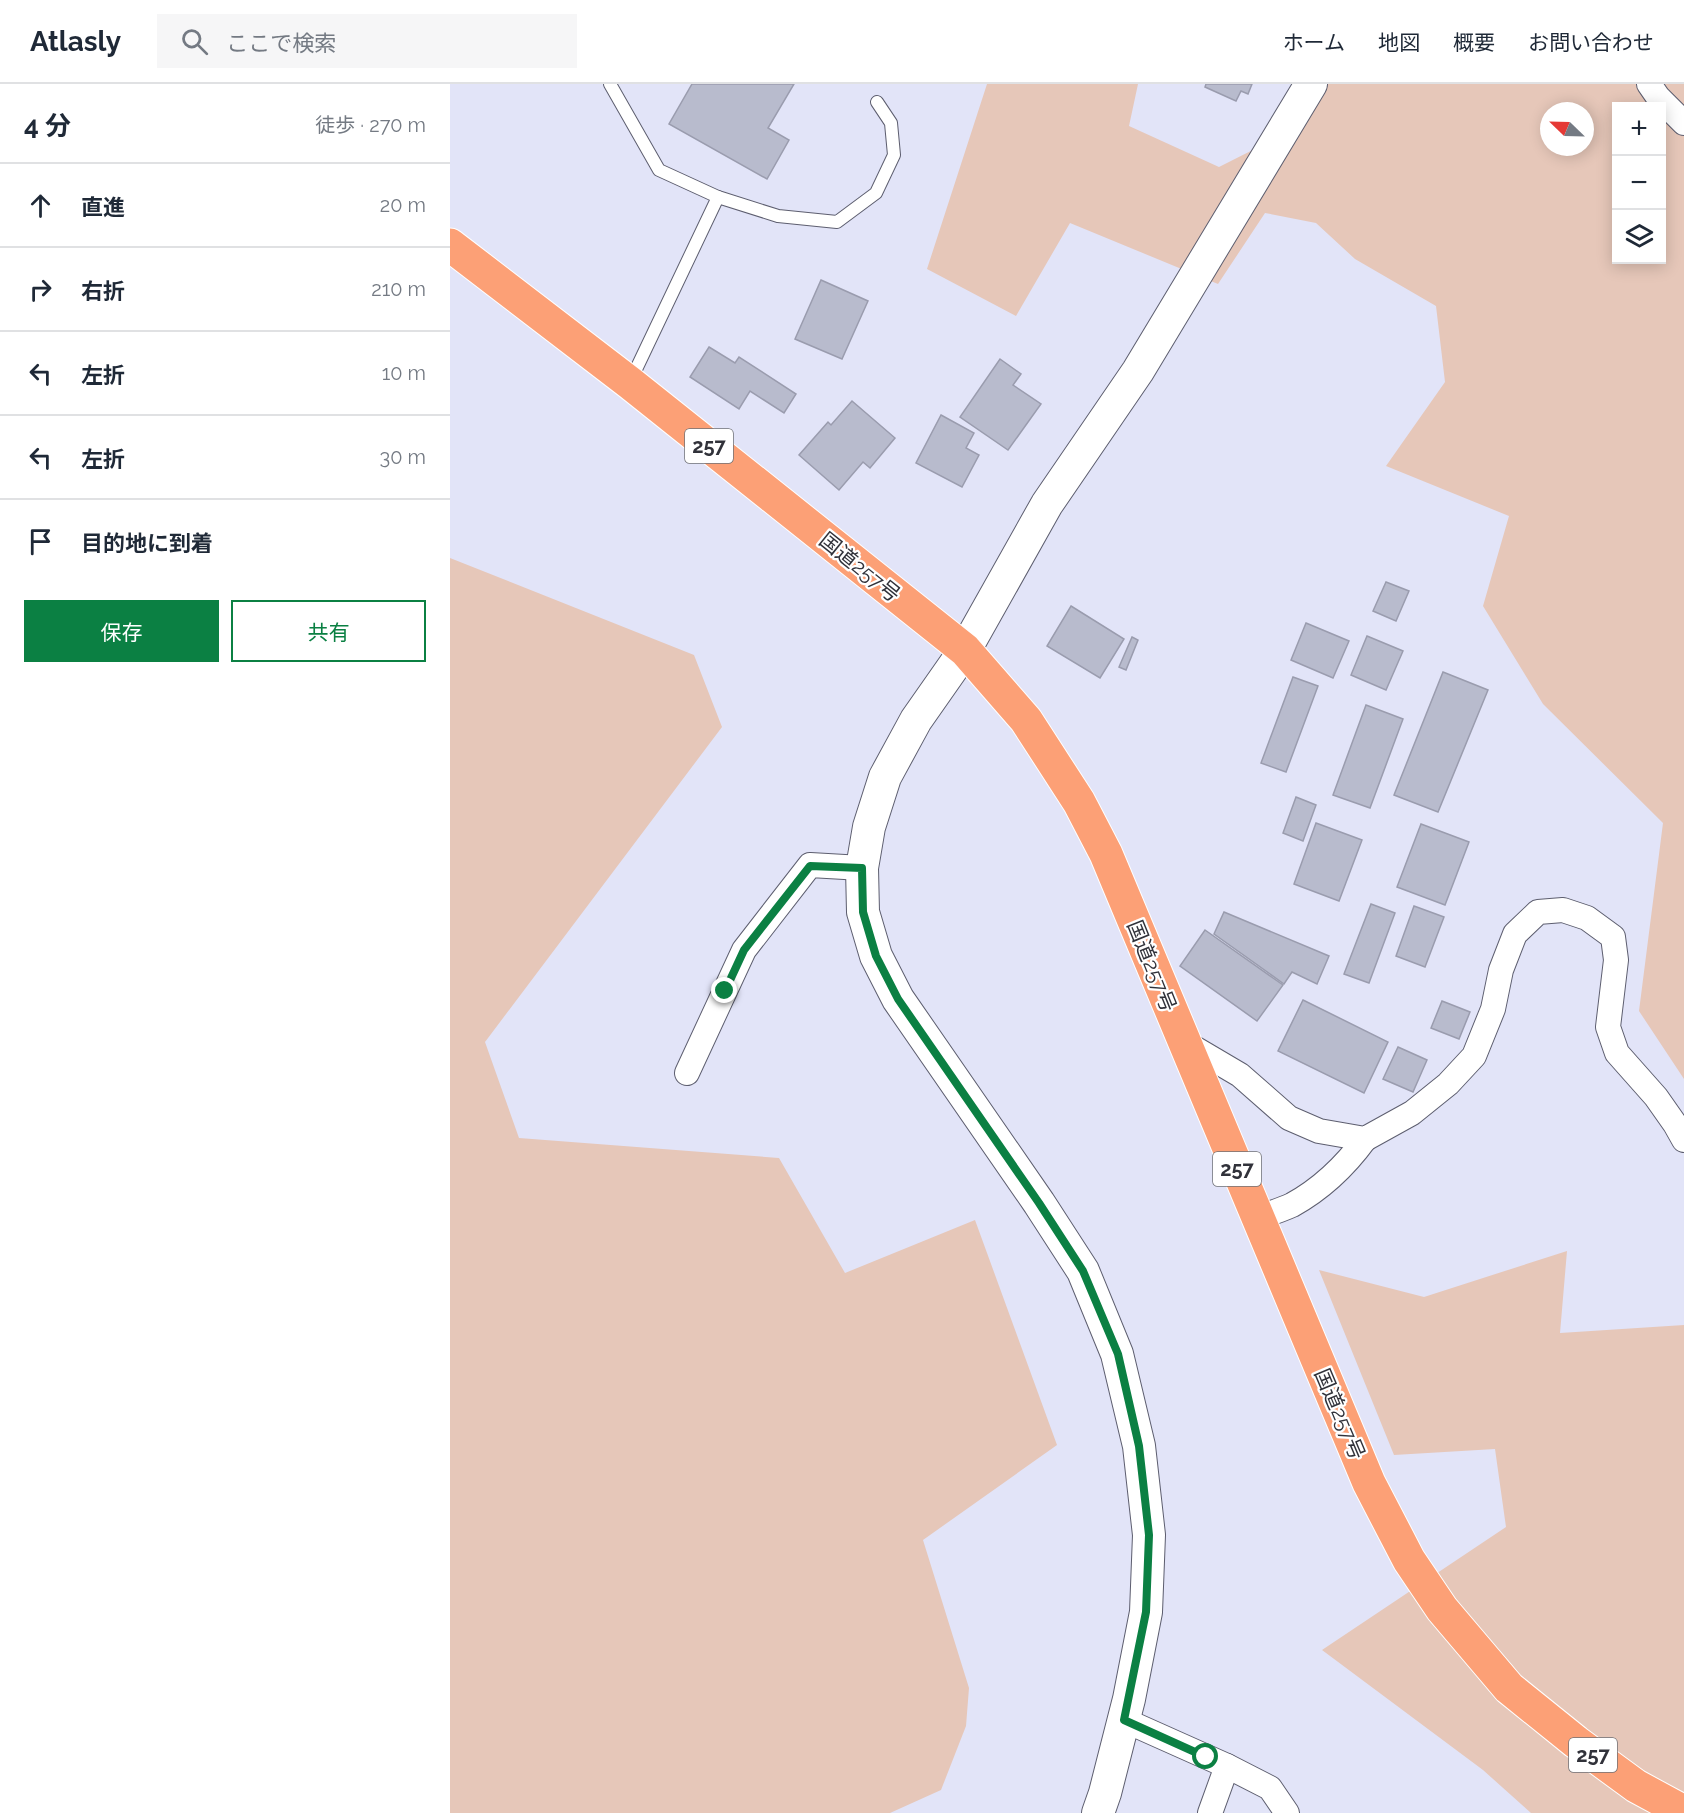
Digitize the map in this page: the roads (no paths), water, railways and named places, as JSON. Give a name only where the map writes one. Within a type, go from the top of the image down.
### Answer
[{"type":"highway","name":"国道257号","points":[[450,245],[630,383],[965,650],[1026,720],[1079,802],[1106,854],[1369,1483],[1404,1550],[1442,1609],[1509,1688],[1576,1742],[1636,1786],[1684,1812]]},
{"type":"street","points":[[1098,1813],[1124,1720],[1146,1612],[1149,1535],[1139,1446],[1118,1354],[1083,1271],[1039,1203],[898,999],[876,956],[863,912],[862,868],[869,827],[885,777],[916,720],[965,650],[1047,504],[1138,371],[1311,84]]},
{"type":"street","points":[[1649,84],[1658,97],[1684,123]]},
{"type":"street","points":[[687,1073],[744,950],[810,866],[862,868]]},
{"type":"street","points":[[1257,1218],[1292,1205],[1331,1177],[1348,1161],[1365,1139],[1412,1113],[1448,1084],[1474,1056],[1493,1009],[1501,970],[1515,934],[1538,912],[1563,910],[1587,918],[1613,937],[1616,960],[1608,1027],[1617,1053],[1656,1097],[1684,1140]]},
{"type":"street","points":[[1184,1042],[1240,1075],[1289,1118],[1319,1131],[1365,1139]]},
{"type":"street","points":[[1124,1720],[1270,1788],[1287,1813]]},
{"type":"street","points":[[1210,1813],[1227,1766]]},
{"type":"lane","points":[[610,84],[659,170],[718,197],[778,216],[837,222],[876,193],[894,155],[891,123],[877,102]]},
{"type":"lane","points":[[630,383],[718,197]]}]
